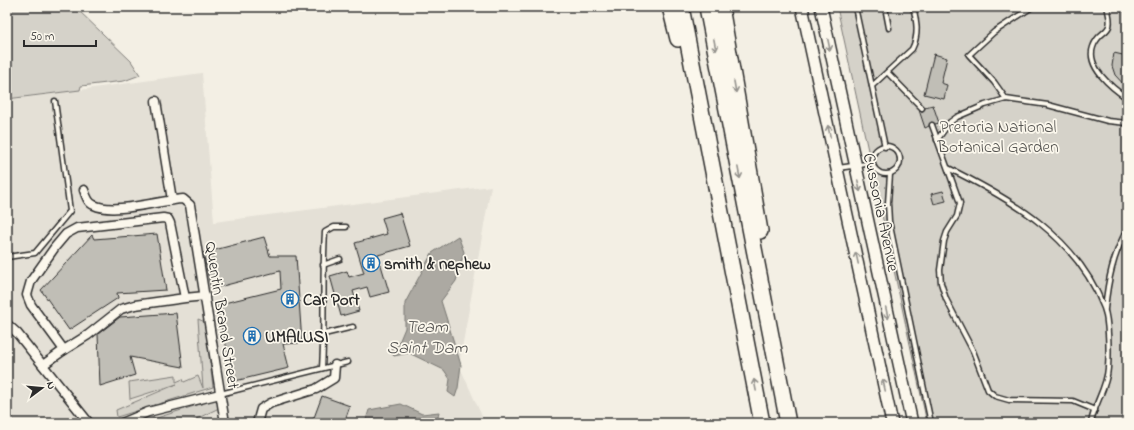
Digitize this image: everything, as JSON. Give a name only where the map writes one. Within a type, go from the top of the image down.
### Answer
[{"type":"highway","points":[[670,7],[697,113],[719,219],[730,260]]},
{"type":"highway","points":[[681,7],[762,423]]},
{"type":"highway","points":[[707,7],[788,423]]},
{"type":"highway","points":[[721,7],[768,280],[796,423]]},
{"type":"main road","name":"Cussonia Avenue","points":[[802,7],[892,423]]},
{"type":"main road","name":"Cussonia Avenue","points":[[821,7],[854,165],[912,423]]},
{"type":"street","points":[[84,190],[90,203],[99,207],[124,207],[172,200],[156,101]]},
{"type":"street","name":"Quentin Brand Street","points":[[172,200],[186,200],[192,211],[225,423]]},
{"type":"street","points":[[64,350],[31,305],[27,291],[31,281],[66,234],[77,228],[159,218],[168,219],[173,232],[185,298]]},
{"type":"street","points":[[43,365],[88,335],[121,309],[136,305],[205,296]]},
{"type":"street","points":[[7,324],[43,365],[89,423]]},
{"type":"street","points":[[257,423],[261,409],[271,403],[316,389],[334,378],[334,365]]},
{"type":"street","points":[[122,423],[148,412],[220,394]]},
{"type":"lane","points":[[855,7],[885,146]]},
{"type":"lane","points":[[885,7],[889,28]]},
{"type":"lane","points":[[872,86],[912,49],[916,42],[917,22],[914,7]]},
{"type":"lane","points":[[1006,99],[994,82],[968,55],[994,32],[1031,7]]},
{"type":"lane","points":[[1107,7],[1111,19],[1110,26],[1093,46],[1093,55],[1096,68],[1101,76],[1127,98]]},
{"type":"lane","points":[[888,72],[922,108]]},
{"type":"lane","points":[[937,140],[947,126],[957,117],[979,107],[1006,99],[1071,109],[1108,121],[1127,123]]},
{"type":"lane","points":[[7,257],[35,252],[70,211],[55,101]]},
{"type":"lane","points":[[932,125],[960,203],[960,208],[947,232],[943,247],[940,274],[942,290],[970,343],[988,390],[995,396],[1010,400],[1074,401],[1095,410]]},
{"type":"lane","points":[[885,146],[895,150],[900,158],[898,168],[890,174],[879,172],[873,163],[875,152],[885,146]]},
{"type":"lane","points":[[838,168],[873,163]]},
{"type":"lane","points":[[948,168],[1003,196],[1050,231],[1078,260],[1105,309]]},
{"type":"lane","points":[[890,174],[888,203],[889,221],[931,423]]},
{"type":"lane","points":[[322,368],[324,334],[323,265],[325,232],[334,227],[346,227]]},
{"type":"lane","points":[[1091,423],[1103,391],[1108,370],[1109,347],[1105,309],[1111,265],[1127,230]]},
{"type":"lane","points":[[323,265],[340,259]]},
{"type":"lane","points":[[324,334],[353,327]]},
{"type":"lane","points":[[220,394],[348,362]]},
{"type":"shaded area","points":[[202,73],[214,222],[491,186],[459,365],[485,423],[7,423],[7,100]]},
{"type":"green space","points":[[7,7],[75,7],[131,61],[140,75],[124,81],[81,86],[80,90],[7,99]]},
{"type":"green space","name":"Pretoria National Botanical Garden","points":[[837,7],[1127,7],[1127,423],[927,423]]},
{"type":"green space","points":[[198,319],[205,322],[213,387],[117,417],[116,410],[177,384],[130,399],[129,382],[176,375],[176,382],[183,379],[184,382],[198,376],[203,388]]},
{"type":"green space","points":[[216,399],[219,408],[188,423],[141,423]]},
{"type":"water","name":"Team Saint Dam","points":[[458,236],[464,252],[456,281],[441,301],[461,365],[458,388],[455,397],[448,392],[450,379],[444,370],[409,353],[394,356],[389,351],[400,340],[405,328],[405,303],[432,253]]},
{"type":"water","points":[[401,404],[422,414],[439,412],[437,423],[365,423],[369,410]]},
{"type":"building","points":[[1114,53],[1127,56],[1127,88],[1115,75],[1112,66]]},
{"type":"building","points":[[934,54],[947,58],[941,83],[947,85],[944,99],[924,94]]},
{"type":"building","points":[[933,105],[939,123],[935,124],[931,122],[929,126],[925,128],[919,110],[923,111],[925,107]]},
{"type":"building","points":[[943,191],[946,201],[934,204],[931,194]]},
{"type":"building","name":"smith & nephew","points":[[400,213],[410,246],[378,255],[389,292],[370,297],[367,287],[353,291],[359,311],[341,316],[330,276],[347,271],[349,277],[364,273],[355,243],[387,234],[382,218]]},
{"type":"building","points":[[157,234],[166,290],[117,293],[118,298],[69,330],[41,290],[92,235],[94,239]]},
{"type":"building","points":[[264,237],[270,256],[296,256],[302,343],[283,344],[289,368],[235,381],[216,305],[281,289],[280,271],[211,289],[203,253]]},
{"type":"building","points":[[176,313],[183,367],[130,357],[135,375],[100,386],[98,334],[120,317]]},
{"type":"building","points":[[322,396],[350,406],[344,423],[312,423]]},
{"type":"place","name":"smith & nephew","points":[[371,263]]},
{"type":"place","name":"Car Port","points":[[290,299]]},
{"type":"place","name":"UMALUSI","points":[[252,336]]}]
